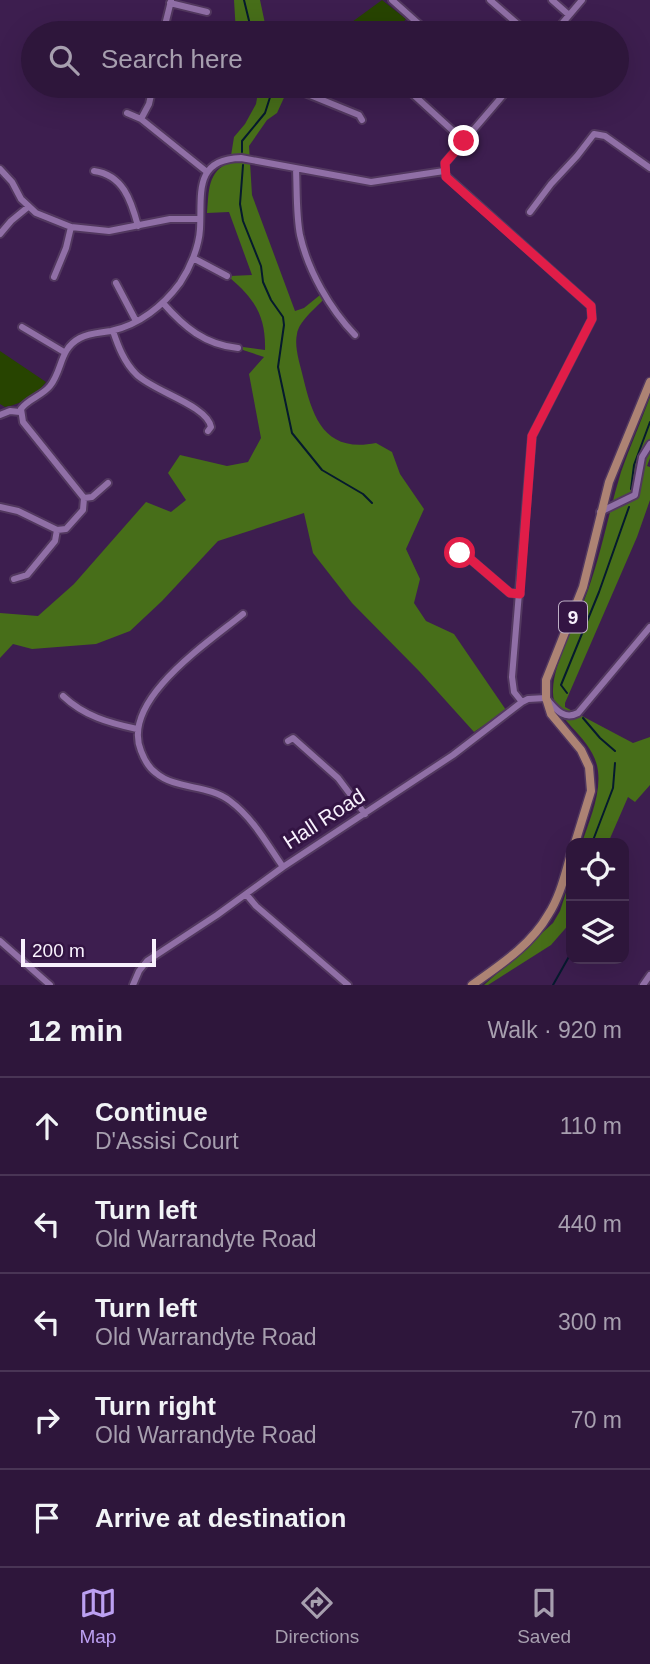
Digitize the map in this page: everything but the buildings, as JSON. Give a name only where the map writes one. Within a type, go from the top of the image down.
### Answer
[{"type":"main road","name":"9","points":[[546,698],[546,680],[583,587],[609,482],[650,382]]},
{"type":"main road","points":[[546,698],[551,714],[581,750],[589,767],[591,791],[577,838]]},
{"type":"main road","points":[[472,985],[516,952],[542,925],[554,905],[566,869]]},
{"type":"street","points":[[392,0],[416,21]]},
{"type":"street","points":[[490,0],[514,21]]},
{"type":"street","points":[[552,0],[569,15]]},
{"type":"street","points":[[564,21],[582,0]]},
{"type":"street","points":[[166,21],[171,1],[207,12]]},
{"type":"street","points":[[141,120],[150,98]]},
{"type":"street","points":[[319,98],[362,115]]},
{"type":"street","points":[[417,98],[464,141]]},
{"type":"street","points":[[500,98],[445,163],[444,171],[454,185],[591,306],[593,312],[592,319],[532,436],[512,677],[514,692],[522,702]]},
{"type":"street","points":[[127,113],[141,120],[207,172]]},
{"type":"street","points":[[530,212],[594,134],[605,136],[650,168]]},
{"type":"street","points":[[20,412],[25,405],[52,385],[64,352],[80,338],[113,331],[136,321],[163,303],[180,282],[193,258],[200,229],[202,182],[207,172],[215,165],[232,158],[372,183],[444,171]]},
{"type":"street","points":[[0,169],[28,207],[50,220],[71,227],[109,231],[170,219],[200,219]]},
{"type":"street","points":[[296,169],[299,224],[303,243],[324,296],[355,335]]},
{"type":"street","points":[[93,171],[105,173],[122,186],[132,203],[138,226]]},
{"type":"street","points":[[0,234],[28,207]]},
{"type":"street","points":[[54,277],[71,227]]},
{"type":"street","points":[[193,258],[228,276]]},
{"type":"street","points":[[116,283],[136,321]]},
{"type":"street","points":[[163,303],[198,336],[226,347],[238,348]]},
{"type":"street","points":[[22,327],[64,352]]},
{"type":"street","points":[[113,331],[127,363],[137,376],[203,415],[211,422],[208,431]]},
{"type":"street","points":[[0,415],[10,411],[20,412]]},
{"type":"street","points":[[0,507],[18,511],[57,530],[66,529],[83,510],[84,498],[23,422],[20,412]]},
{"type":"street","points":[[600,512],[635,495],[642,457],[650,444]]},
{"type":"street","points":[[84,498],[92,497],[108,483]]},
{"type":"street","points":[[14,579],[27,575],[55,541],[57,530]]},
{"type":"street","points":[[459,553],[468,557],[510,593],[520,594]]},
{"type":"street","points":[[243,614],[159,688],[147,704],[137,729],[139,747],[145,761],[154,772],[166,780],[210,790],[228,799],[245,814],[283,867]]},
{"type":"street","points":[[546,698],[563,715],[571,717],[578,713],[650,627]]},
{"type":"street","points":[[63,696],[85,713],[105,722],[137,729]]},
{"type":"street","name":"Hall Road","points":[[133,985],[147,961],[480,736],[522,702],[546,698]]},
{"type":"street","points":[[292,737],[338,779],[365,814]]},
{"type":"street","points":[[246,894],[256,906],[348,985]]},
{"type":"street","points":[[0,942],[50,985]]},
{"type":"street","points":[[643,985],[650,975]]},
{"type":"green space","points":[[234,0],[260,0],[264,21],[235,21]]},
{"type":"green space","points":[[382,0],[406,19],[404,21],[353,21]]},
{"type":"green space","points":[[257,98],[284,98],[277,113],[267,120],[249,146],[252,195],[295,311],[304,308],[320,295],[323,300],[301,324],[296,339],[311,406],[324,430],[333,438],[359,445],[376,443],[392,452],[400,474],[424,509],[406,549],[420,579],[414,603],[426,621],[454,634],[506,710],[474,732],[352,603],[313,553],[304,513],[218,541],[130,631],[96,644],[32,649],[13,644],[0,658],[0,613],[38,616],[74,584],[146,502],[171,512],[186,500],[168,473],[180,455],[227,466],[248,462],[261,438],[249,374],[264,357],[243,350],[243,347],[265,350],[265,338],[261,318],[252,301],[230,278],[252,275],[229,212],[207,213],[213,177],[222,166],[230,162],[234,137],[256,104]]},
{"type":"green space","points":[[0,351],[46,382],[28,399],[5,407],[0,404]]},
{"type":"green space","points":[[650,397],[650,458],[647,466],[650,467],[650,500],[565,707],[633,743],[650,737],[650,785],[635,802],[628,797],[610,838],[584,838],[596,799],[598,771],[589,748],[565,720],[554,701],[554,678],[588,590],[621,472]]},
{"type":"green space","points":[[566,892],[566,928],[551,945],[484,985],[553,923]]},
{"type":"waterway","points":[[244,0],[249,21]]},
{"type":"waterway","points":[[242,152],[242,141],[265,113],[270,98]]},
{"type":"waterway","points":[[243,165],[240,204],[243,221],[261,266],[263,282],[283,317],[278,367],[292,433],[322,470],[363,494],[372,503]]},
{"type":"waterway","points":[[631,489],[634,465],[650,422]]},
{"type":"waterway","points":[[567,693],[561,685],[599,592],[629,507]]},
{"type":"waterway","points":[[583,718],[615,751]]},
{"type":"waterway","points":[[594,838],[613,788],[615,763]]},
{"type":"waterway","points":[[553,985],[566,962]]},
{"type":"route","points":[[460,553],[510,593],[520,594],[532,436],[592,319],[593,312],[591,306],[446,177],[445,163],[464,141]]}]
